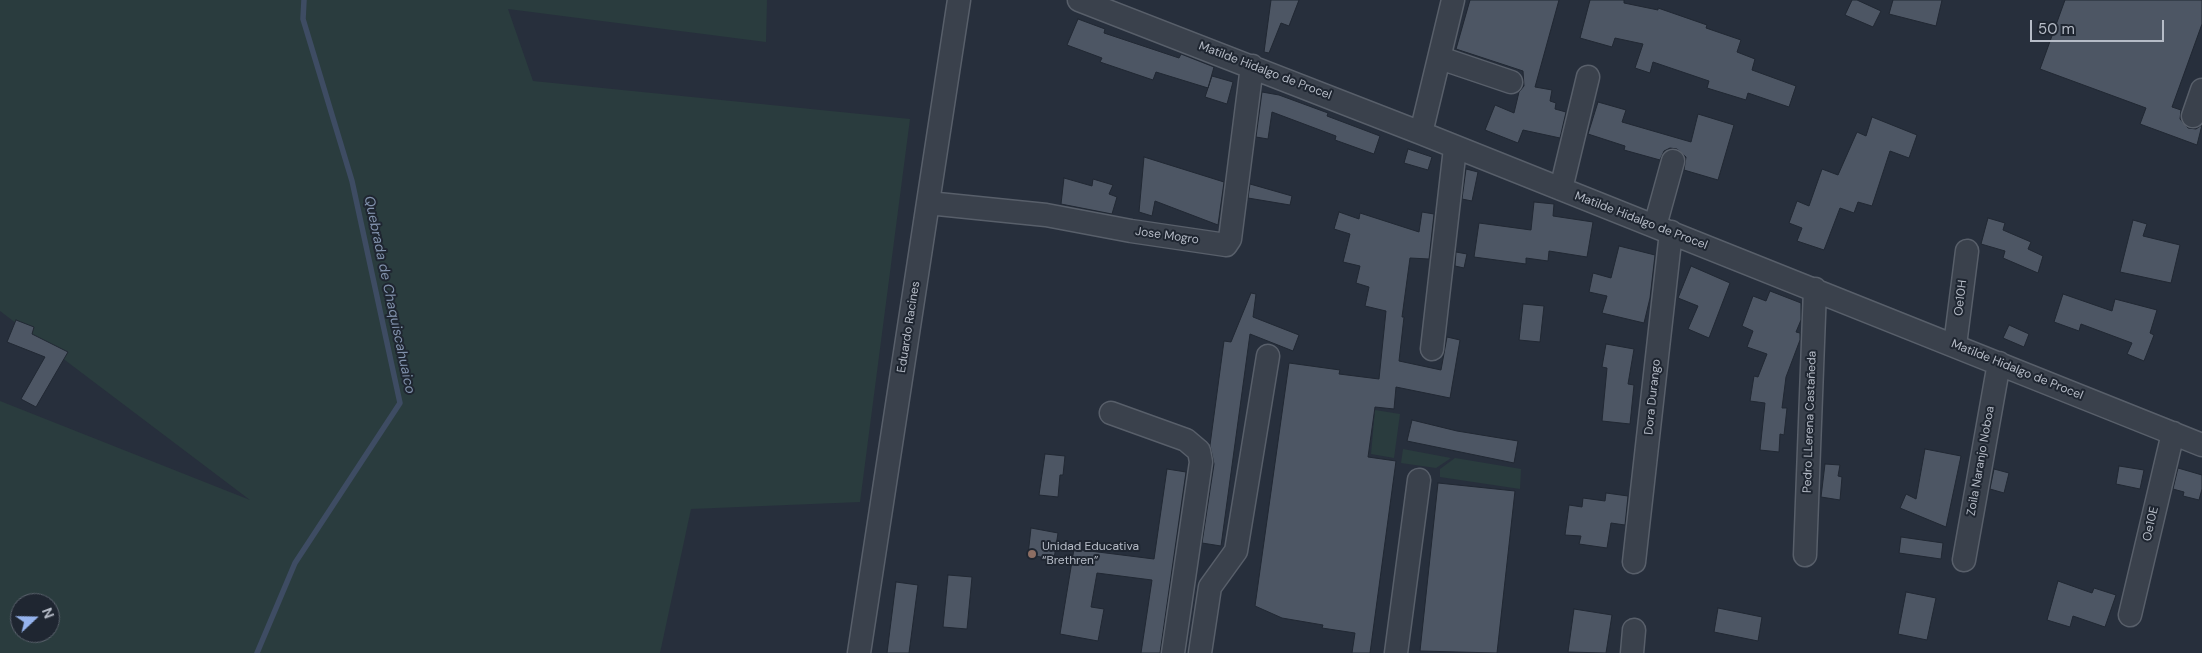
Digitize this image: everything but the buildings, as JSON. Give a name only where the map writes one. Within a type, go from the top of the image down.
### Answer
[{"type":"street","name":"Eduardo Racines","points":[[858,653],[959,0]]},
{"type":"street","name":"Matilde Hidalgo de Procel","points":[[1078,0],[1252,66],[2202,445]]},
{"type":"street","points":[[1421,133],[1453,0]]},
{"type":"street","points":[[1440,58],[1511,82]]},
{"type":"street","name":"Jose Mogro","points":[[928,203],[1046,215],[1131,231],[1226,245],[1230,240],[1252,66]]},
{"type":"street","points":[[1561,189],[1588,78]]},
{"type":"street","points":[[2193,116],[2202,90]]},
{"type":"street","points":[[1432,349],[1455,148]]},
{"type":"street","name":"Dora Durango","points":[[1634,562],[1663,229],[1674,161]]},
{"type":"street","name":"Oe10H","points":[[1955,345],[1967,251]]},
{"type":"street","name":"Pedro LLerena Castañeda","points":[[1805,555],[1814,289]]},
{"type":"street","points":[[1200,653],[1210,587],[1236,551],[1268,356]]},
{"type":"street","name":"Zoila Naranjo Noboa","points":[[1964,560],[1999,363]]},
{"type":"street","points":[[1111,413],[1186,440],[1198,451],[1201,462],[1173,653]]},
{"type":"street","name":"Oe10E","points":[[2130,615],[2173,433]]},
{"type":"street","points":[[1396,653],[1419,480]]},
{"type":"street","points":[[1632,653],[1634,630]]},
{"type":"shaded area","points":[[0,0],[767,0],[766,42],[508,9],[533,81],[910,119],[860,502],[691,509],[660,653],[0,653],[0,401],[250,500],[0,311]]},
{"type":"shaded area","points":[[1375,410],[1400,414],[1394,458],[1371,454]]},
{"type":"shaded area","points":[[1403,449],[1451,458],[1436,468],[1401,463]]},
{"type":"shaded area","points":[[1455,458],[1521,469],[1520,489],[1440,477],[1440,469]]},
{"type":"waterway","name":"Quebrada de Chaquiscahuaico","points":[[257,653],[295,563],[400,403],[352,181],[303,19],[304,0]]},
{"type":"place","name":"Unidad Educativa “Brethren”","points":[[1032,554]]}]
